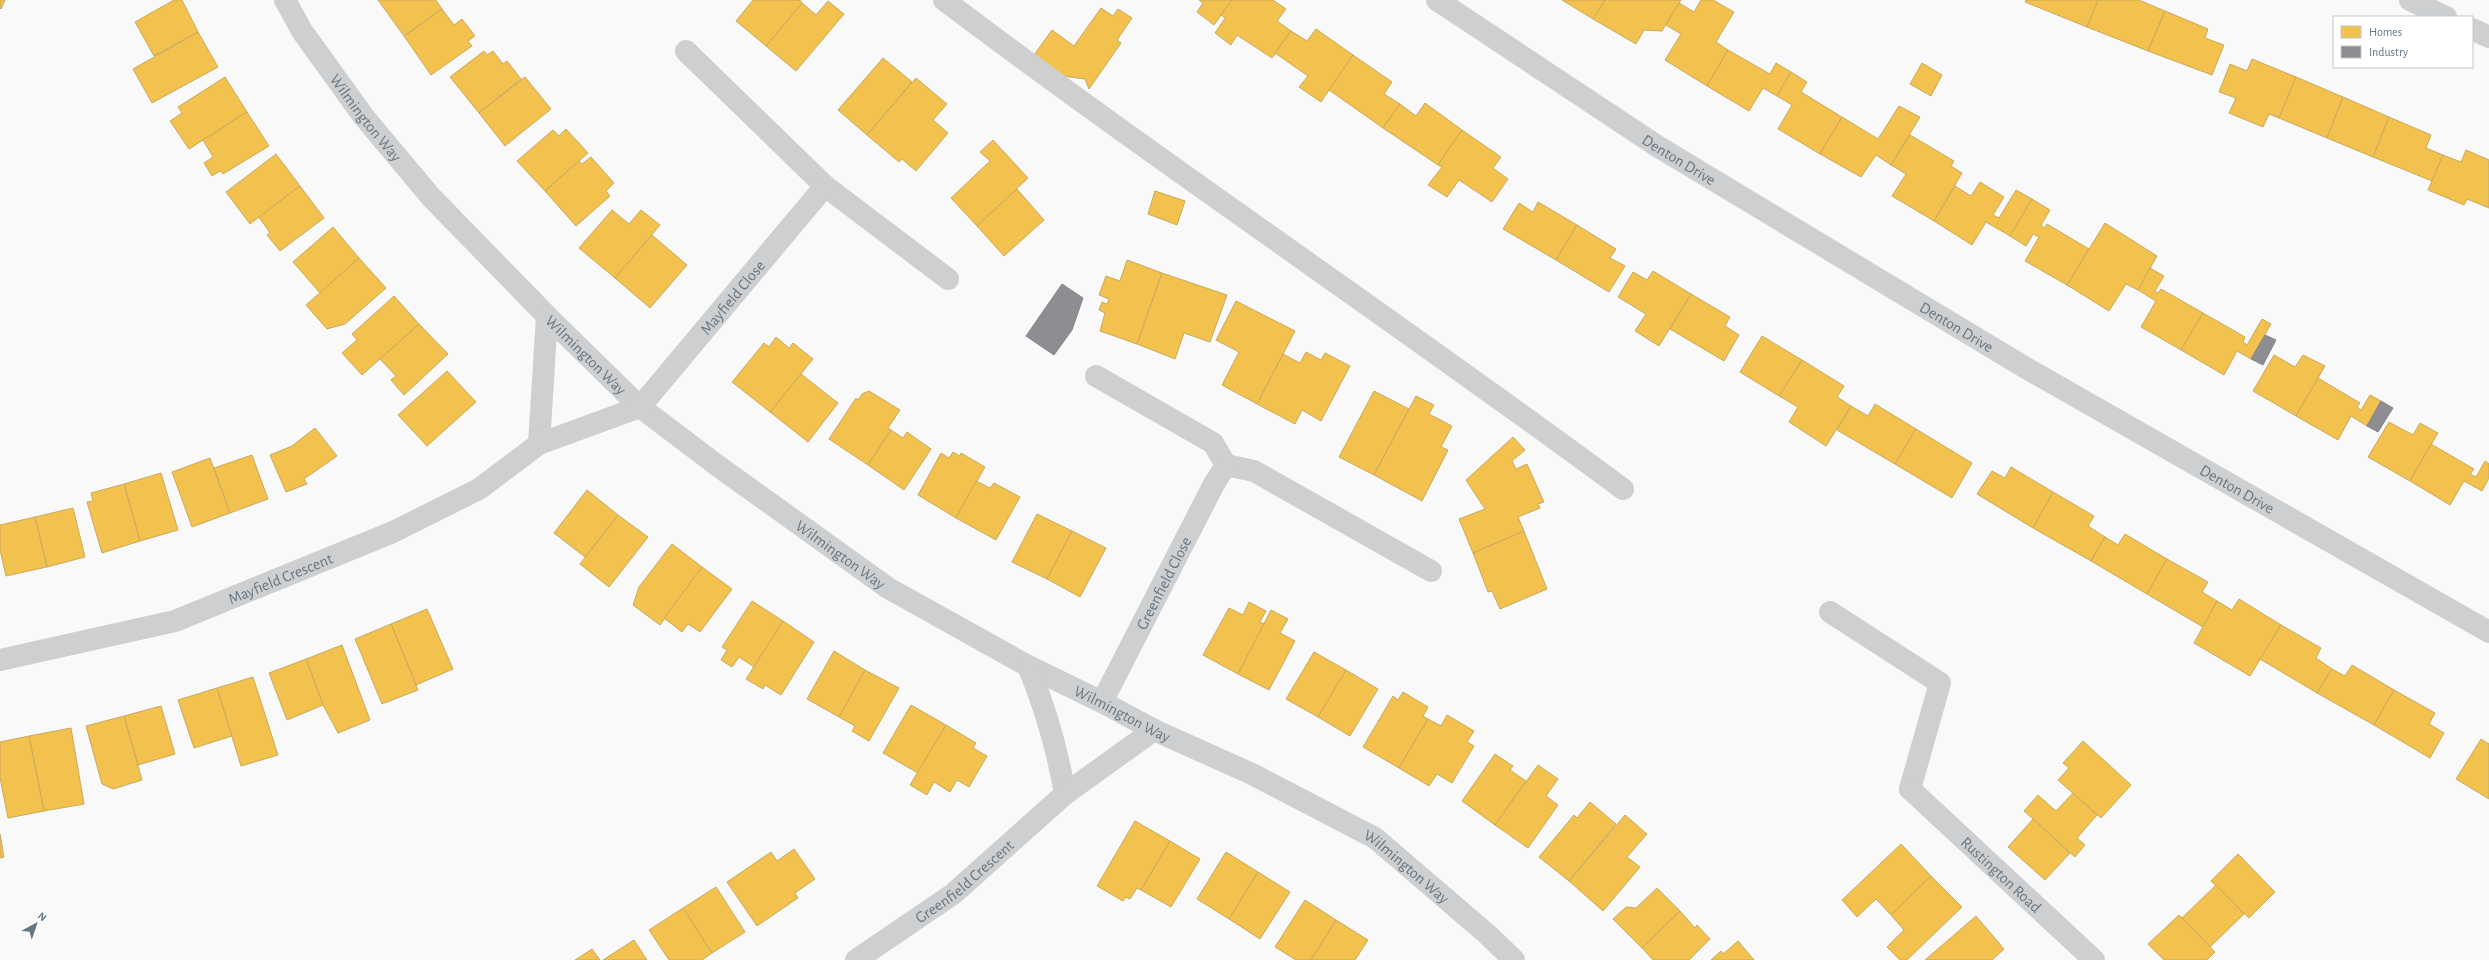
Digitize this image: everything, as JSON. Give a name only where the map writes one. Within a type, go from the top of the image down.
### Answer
[{"type":"street","name":"Wilmington Way","points":[[285,0],[302,31],[369,123],[431,197],[547,316],[640,407],[718,466],[888,588],[1028,666],[1102,702],[1154,730],[1252,774],[1375,838],[1487,934],[1514,960]]},
{"type":"street","points":[[944,0],[1176,171],[1529,419],[1623,489]]},
{"type":"street","name":"Denton Drive","points":[[1437,0],[1658,146],[2026,368],[2489,632]]},
{"type":"street","points":[[2410,0],[2444,16]]},
{"type":"street","points":[[2473,29],[2489,37]]},
{"type":"street","points":[[686,51],[824,186],[948,279]]},
{"type":"street","name":"Mayfield Close","points":[[640,407],[824,186]]},
{"type":"street","points":[[539,444],[547,316]]},
{"type":"street","points":[[1096,376],[1213,443],[1226,465],[1254,471],[1431,571]]},
{"type":"street","name":"Mayfield Crescent","points":[[0,660],[175,620],[189,615],[393,532],[479,489],[539,444],[640,407]]},
{"type":"street","name":"Greenfield Close","points":[[1102,702],[1214,484],[1226,465]]},
{"type":"street","name":"Rustington Road","points":[[1830,612],[1940,683],[1910,789],[2094,960]]},
{"type":"street","points":[[1028,666],[1043,703],[1057,748],[1065,794]]},
{"type":"street","name":"Greenfield Crescent","points":[[856,960],[953,894],[1065,794],[1154,730]]},
{"type":"building: Homes","points":[[0,0],[5,0],[1,9],[0,8]]},
{"type":"building: Homes","points":[[174,0],[182,0],[198,32],[154,56],[135,22]]},
{"type":"building: Homes","points":[[378,0],[436,0],[442,9],[404,36]]},
{"type":"building: Homes","points":[[753,0],[800,0],[802,3],[766,46],[736,21]]},
{"type":"building: Homes","points":[[1199,0],[1232,0],[1214,25],[1197,12],[1203,3]]},
{"type":"building: Homes","points":[[1232,0],[1273,0],[1286,9],[1277,21],[1291,31],[1272,58],[1237,35],[1231,45],[1215,33],[1225,18],[1221,15]]},
{"type":"building: Homes","points":[[1562,0],[1605,0],[1593,19]]},
{"type":"building: Homes","points":[[1605,0],[1681,0],[1662,31],[1644,30],[1636,44],[1593,19]]},
{"type":"building: Homes","points":[[1701,0],[1713,0],[1734,12],[1716,42],[1728,50],[1707,86],[1665,60],[1681,34],[1666,25],[1679,3],[1694,12]]},
{"type":"building: Homes","points":[[2026,0],[2098,0],[2087,27],[2025,2]]},
{"type":"building: Homes","points":[[2098,0],[2139,0],[2165,11],[2148,51],[2087,27]]},
{"type":"building: Homes","points":[[828,1],[844,14],[796,71],[766,46],[802,3],[816,15]]},
{"type":"building: Homes","points":[[1101,8],[1113,16],[1118,9],[1132,18],[1117,40],[1121,43],[1089,89],[1085,79],[1062,76],[1034,55],[1052,30],[1074,46]]},
{"type":"building: Homes","points":[[442,9],[454,25],[462,19],[475,36],[468,41],[472,46],[431,75],[404,36]]},
{"type":"building: Homes","points":[[2165,11],[2208,29],[2205,38],[2224,45],[2212,75],[2148,51]]},
{"type":"building: Homes","points":[[1316,29],[1353,55],[1321,102],[1299,87],[1308,76],[1275,53],[1291,31],[1307,41]]},
{"type":"building: Homes","points":[[198,32],[218,67],[152,103],[133,69]]},
{"type":"building: Homes","points":[[1728,50],[1770,74],[1776,63],[1791,72],[1777,96],[1763,88],[1749,111],[1707,86]]},
{"type":"building: Homes","points":[[484,51],[487,55],[493,51],[503,64],[507,61],[521,79],[479,113],[450,77]]},
{"type":"building: Homes","points":[[1353,55],[1392,82],[1384,94],[1400,104],[1383,128],[1329,90]]},
{"type":"building: Homes","points":[[883,58],[912,82],[867,135],[838,110]]},
{"type":"building: Homes","points":[[2252,59],[2296,77],[2279,118],[2269,114],[2263,127],[2229,113],[2236,98],[2219,92],[2230,64],[2247,71]]},
{"type":"building: Homes","points":[[1922,63],[1942,75],[1931,96],[1910,84]]},
{"type":"building: Homes","points":[[1791,72],[1807,82],[1801,92],[1842,117],[1820,154],[1778,129],[1792,105],[1777,96]]},
{"type":"building: Homes","points":[[225,77],[247,112],[189,149],[170,121],[182,113],[178,107]]},
{"type":"building: Homes","points":[[525,77],[551,109],[505,146],[479,113]]},
{"type":"building: Homes","points":[[2296,77],[2343,97],[2327,138],[2279,118]]},
{"type":"building: Homes","points":[[916,78],[947,104],[933,120],[948,133],[916,171],[902,159],[899,162],[867,135]]},
{"type":"building: Homes","points":[[2343,97],[2389,117],[2373,157],[2327,138]]},
{"type":"building: Homes","points":[[1425,103],[1462,130],[1438,165],[1383,128],[1400,104],[1416,116]]},
{"type":"building: Homes","points":[[1899,106],[1920,117],[1891,165],[1876,155],[1861,177],[1820,154],[1842,117],[1878,139]]},
{"type":"building: Homes","points":[[247,112],[269,146],[223,174],[220,171],[212,176],[204,163],[213,157],[203,140]]},
{"type":"building: Homes","points":[[2389,117],[2431,135],[2426,148],[2443,155],[2432,181],[2373,157]]},
{"type":"building: Homes","points":[[566,129],[588,153],[545,191],[517,161],[553,130],[559,136]]},
{"type":"building: Homes","points":[[1462,130],[1501,157],[1493,168],[1508,179],[1492,202],[1459,180],[1447,197],[1428,185],[1442,167],[1438,165]]},
{"type":"building: Homes","points":[[1910,135],[1954,161],[1951,166],[1962,173],[1934,221],[1892,196],[1906,174],[1891,165]]},
{"type":"building: Homes","points":[[993,140],[1028,178],[977,226],[951,198],[990,161],[980,152]]},
{"type":"building: Homes","points":[[2466,150],[2489,160],[2489,208],[2467,199],[2464,205],[2428,190],[2443,155],[2461,162]]},
{"type":"building: Homes","points":[[276,154],[300,186],[250,224],[226,192]]},
{"type":"building: Homes","points":[[591,157],[614,183],[606,191],[610,196],[576,226],[545,191],[579,161],[582,164]]},
{"type":"building: Homes","points":[[1980,182],[2004,197],[1993,215],[1999,218],[2016,190],[2032,199],[2010,236],[1986,222],[1972,245],[1934,221],[1955,186],[1971,196]]},
{"type":"building: Homes","points":[[300,186],[324,218],[280,251],[267,235],[270,233],[259,217]]},
{"type":"building: Homes","points":[[1017,189],[1044,220],[1004,256],[977,226]]},
{"type":"building: Homes","points":[[1155,191],[1185,201],[1177,225],[1148,214]]},
{"type":"building: Homes","points":[[2032,199],[2050,210],[2041,225],[2045,228],[2047,224],[2089,249],[2067,285],[2025,261],[2039,237],[2033,234],[2026,246],[2010,236]]},
{"type":"building: Homes","points":[[1538,202],[1577,225],[1556,260],[1503,229],[1519,203],[1533,212]]},
{"type":"building: Homes","points":[[612,210],[629,224],[641,210],[660,225],[615,278],[579,248]]},
{"type":"building: Homes","points":[[2105,223],[2157,256],[2138,290],[2126,284],[2109,311],[2067,285]]},
{"type":"building: Homes","points":[[1577,225],[1616,249],[1610,258],[1625,266],[1609,292],[1556,260]]},
{"type":"building: Homes","points":[[333,227],[359,258],[320,293],[293,262]]},
{"type":"building: Homes","points":[[652,235],[687,265],[650,308],[615,278]]},
{"type":"building: Homes","points":[[359,258],[386,288],[345,324],[327,329],[306,305]]},
{"type":"building: Homes","points":[[1127,260],[1162,273],[1137,344],[1100,331],[1105,313],[1099,310],[1102,302],[1107,304],[1109,299],[1099,295],[1106,276],[1120,281]]},
{"type":"building: Homes","points":[[2150,268],[2164,276],[2155,291],[2158,293],[2161,289],[2203,313],[2181,350],[2141,327],[2156,301],[2138,290]]},
{"type":"building: Homes","points":[[1653,271],[1691,294],[1659,346],[1635,331],[1646,314],[1618,297],[1633,272],[1647,280]]},
{"type":"building: Homes","points":[[1162,273],[1227,295],[1210,342],[1184,333],[1175,359],[1137,344]]},
{"type":"building: Homes","points":[[1691,294],[1730,317],[1725,326],[1739,335],[1724,361],[1670,329]]},
{"type":"building: Homes","points":[[394,296],[419,324],[362,375],[342,353],[357,340],[352,334]]},
{"type":"building: Homes","points":[[1236,301],[1295,331],[1257,404],[1222,385],[1239,352],[1216,340]]},
{"type":"building: Homes","points":[[2203,313],[2245,337],[2243,342],[2247,345],[2262,319],[2271,324],[2251,359],[2237,351],[2224,375],[2181,350]]},
{"type":"building: Homes","points":[[419,324],[448,354],[404,395],[391,380],[396,376],[380,359]]},
{"type":"building: Homes","points":[[1762,336],[1802,360],[1779,396],[1740,372]]},
{"type":"building: Homes","points":[[776,337],[789,348],[793,343],[813,359],[770,412],[732,382],[764,343],[769,347]]},
{"type":"building: Homes","points":[[1306,352],[1321,360],[1325,353],[1350,366],[1321,421],[1302,410],[1295,424],[1257,404],[1283,354],[1300,363]]},
{"type":"building: Homes","points":[[2274,355],[2295,367],[2303,355],[2325,366],[2296,416],[2253,391]]},
{"type":"building: Homes","points":[[1802,360],[1844,386],[1837,397],[1851,406],[1826,446],[1789,422],[1798,407],[1779,396]]},
{"type":"building: Homes","points":[[447,371],[476,402],[427,446],[398,415]]},
{"type":"building: Homes","points":[[801,374],[838,403],[808,442],[770,412]]},
{"type":"building: Homes","points":[[2318,378],[2360,403],[2357,407],[2361,410],[2370,395],[2381,401],[2367,426],[2351,416],[2338,440],[2296,416]]},
{"type":"building: Homes","points":[[869,391],[900,410],[888,428],[891,430],[868,465],[829,439],[856,398],[858,400],[862,394]]},
{"type":"building: Homes","points":[[1374,391],[1409,409],[1374,475],[1339,457]]},
{"type":"building: Homes","points":[[1416,396],[1434,405],[1429,414],[1452,426],[1441,447],[1448,450],[1422,501],[1374,475]]},
{"type":"building: Homes","points":[[1875,404],[1916,429],[1895,464],[1837,430],[1851,406],[1868,416]]},
{"type":"building: Homes","points":[[2389,422],[2413,435],[2420,423],[2438,433],[2410,481],[2368,457]]},
{"type":"building: Homes","points":[[315,428],[337,456],[304,479],[307,484],[286,492],[270,455],[292,446]]},
{"type":"building: Homes","points":[[1916,429],[1972,463],[1952,498],[1895,464]]},
{"type":"building: Homes","points":[[891,430],[903,438],[907,432],[931,449],[904,490],[868,465]]},
{"type":"building: Homes","points":[[1513,437],[1525,450],[1512,461],[1516,469],[1527,464],[1544,502],[1538,504],[1540,508],[1518,517],[1524,531],[1473,553],[1459,519],[1485,509],[1466,480]]},
{"type":"building: Homes","points":[[2431,444],[2474,469],[2470,474],[2476,477],[2485,461],[2489,464],[2489,478],[2482,491],[2464,481],[2450,505],[2410,481]]},
{"type":"building: Homes","points":[[953,452],[960,456],[961,453],[985,467],[956,518],[918,495],[941,453],[949,458]]},
{"type":"building: Homes","points":[[252,455],[268,499],[230,513],[214,468]]},
{"type":"building: Homes","points":[[210,458],[230,513],[192,527],[172,472]]},
{"type":"building: Homes","points":[[2011,467],[2053,492],[2033,528],[1977,494],[1992,471],[2005,478]]},
{"type":"building: Homes","points":[[161,473],[178,530],[140,541],[124,484]]},
{"type":"building: Homes","points":[[976,481],[990,488],[994,483],[1020,497],[996,540],[956,518]]},
{"type":"building: Homes","points":[[124,484],[140,541],[102,553],[87,502],[93,501],[91,493]]},
{"type":"building: Homes","points":[[587,490],[618,515],[585,557],[554,533]]},
{"type":"building: Homes","points":[[2053,492],[2094,516],[2088,526],[2105,537],[2091,561],[2033,528]]},
{"type":"building: Homes","points":[[73,508],[85,557],[47,567],[35,517]]},
{"type":"building: Homes","points":[[1037,514],[1072,531],[1047,579],[1012,562]]},
{"type":"building: Homes","points":[[618,515],[648,537],[609,587],[580,564]]},
{"type":"building: Homes","points":[[35,517],[47,567],[6,576],[0,550],[0,525]]},
{"type":"building: Homes","points":[[1072,531],[1106,548],[1080,597],[1047,579]]},
{"type":"building: Homes","points":[[1524,531],[1547,589],[1500,609],[1492,591],[1488,592],[1473,553]]},
{"type":"building: Homes","points":[[2125,534],[2167,559],[2147,594],[2091,561],[2105,537],[2118,545]]},
{"type":"building: Homes","points":[[672,544],[702,567],[660,625],[633,605],[639,587]]},
{"type":"building: Homes","points":[[2167,559],[2208,582],[2202,592],[2217,601],[2203,627],[2147,594]]},
{"type":"building: Homes","points":[[702,567],[732,589],[700,632],[688,624],[682,632],[664,618]]},
{"type":"building: Homes","points":[[2239,599],[2281,625],[2250,676],[2194,643],[2217,601],[2232,610]]},
{"type":"building: Homes","points":[[752,601],[783,621],[754,667],[739,657],[732,667],[721,660],[727,650],[722,647]]},
{"type":"building: Homes","points":[[1249,602],[1266,611],[1260,622],[1265,624],[1238,674],[1203,655],[1229,608],[1243,615]]},
{"type":"building: Homes","points":[[427,609],[453,669],[416,685],[391,624]]},
{"type":"building: Homes","points":[[1271,610],[1288,619],[1280,633],[1295,641],[1269,690],[1238,674]]},
{"type":"building: Homes","points":[[783,621],[814,642],[781,695],[765,685],[763,689],[746,679]]},
{"type":"building: Homes","points":[[391,624],[418,690],[382,704],[355,639]]},
{"type":"building: Homes","points":[[2281,625],[2321,648],[2316,658],[2332,669],[2317,693],[2260,659]]},
{"type":"building: Homes","points":[[342,645],[370,720],[338,733],[323,705],[306,659]]},
{"type":"building: Homes","points":[[834,651],[865,670],[839,717],[807,699]]},
{"type":"building: Homes","points":[[1314,652],[1346,670],[1318,717],[1286,699]]},
{"type":"building: Homes","points":[[306,659],[323,705],[287,720],[269,673]]},
{"type":"building: Homes","points":[[2352,665],[2394,690],[2374,725],[2317,693],[2332,669],[2345,676]]},
{"type":"building: Homes","points":[[865,670],[899,688],[869,741],[852,731],[855,726],[839,717]]},
{"type":"building: Homes","points":[[1346,670],[1378,689],[1350,736],[1318,717]]},
{"type":"building: Homes","points":[[253,677],[278,755],[241,766],[217,688]]},
{"type":"building: Homes","points":[[217,688],[232,736],[194,748],[178,700]]},
{"type":"building: Homes","points":[[2394,690],[2435,713],[2429,724],[2444,733],[2430,758],[2374,725]]},
{"type":"building: Homes","points":[[1403,692],[1428,707],[1423,716],[1428,719],[1399,768],[1363,747],[1393,696],[1398,700]]},
{"type":"building: Homes","points":[[911,705],[946,725],[918,773],[883,753]]},
{"type":"building: Homes","points":[[161,706],[175,754],[138,765],[124,716]]},
{"type":"building: Homes","points":[[1447,715],[1474,731],[1467,742],[1474,746],[1452,783],[1437,774],[1429,786],[1399,768],[1428,719],[1441,726]]},
{"type":"building: Homes","points":[[124,716],[142,780],[113,789],[102,784],[86,726]]},
{"type":"building: Homes","points":[[946,725],[976,743],[973,748],[987,756],[969,787],[957,780],[950,792],[934,782],[927,795],[910,785]]},
{"type":"building: Homes","points":[[71,728],[84,804],[44,811],[29,736]]},
{"type":"building: Homes","points":[[29,736],[44,811],[8,818],[0,778],[0,742]]},
{"type":"building: Homes","points":[[2481,739],[2489,744],[2489,799],[2456,779]]},
{"type":"building: Homes","points":[[2083,741],[2131,785],[2101,818],[2058,780],[2069,768],[2063,763]]},
{"type":"building: Homes","points":[[1495,754],[1513,766],[1510,770],[1526,781],[1495,825],[1462,801]]},
{"type":"building: Homes","points":[[1538,765],[1558,779],[1546,796],[1558,805],[1528,848],[1495,825]]},
{"type":"building: Homes","points":[[2073,793],[2097,815],[2077,838],[2085,845],[2075,857],[2024,811],[2038,795],[2056,811]]},
{"type":"building: Homes","points":[[1590,802],[1616,824],[1569,881],[1539,857],[1574,815],[1577,818]]},
{"type":"building: Homes","points":[[1625,815],[1647,834],[1627,857],[1640,867],[1603,911],[1569,881]]},
{"type":"building: Homes","points":[[2033,819],[2070,853],[2045,880],[2008,847]]},
{"type":"building: Homes","points":[[1135,821],[1170,841],[1141,890],[1137,888],[1130,899],[1126,897],[1123,901],[1097,886]]},
{"type":"building: Homes","points":[[0,834],[4,857],[0,858]]},
{"type":"building: Homes","points":[[1170,841],[1200,859],[1171,907],[1141,890]]},
{"type":"building: Homes","points":[[1901,844],[1931,876],[1891,915],[1876,899],[1857,917],[1842,900]]},
{"type":"building: Homes","points":[[794,849],[815,879],[795,893],[798,898],[757,926],[727,882],[771,852],[777,861]]},
{"type":"building: Homes","points":[[1226,852],[1258,872],[1229,919],[1197,899]]},
{"type":"building: Homes","points":[[2238,854],[2275,892],[2249,918],[2211,881]]},
{"type":"building: Homes","points":[[1258,872],[1290,892],[1260,939],[1229,919]]},
{"type":"building: Homes","points":[[1931,876],[1962,907],[1907,960],[1900,960],[1887,947],[1904,930],[1891,915]]},
{"type":"building: Homes","points":[[2216,885],[2244,914],[2210,947],[2182,918]]},
{"type":"building: Homes","points":[[716,887],[745,932],[712,953],[683,908]]},
{"type":"building: Homes","points":[[1657,888],[1680,911],[1642,948],[1613,919],[1626,907],[1636,908]]},
{"type":"building: Homes","points":[[1305,900],[1336,920],[1311,960],[1296,960],[1275,947]]},
{"type":"building: Homes","points":[[683,908],[712,953],[702,960],[669,960],[649,930]]},
{"type":"building: Homes","points":[[1680,911],[1695,928],[1697,925],[1710,939],[1689,960],[1653,960],[1642,948]]},
{"type":"building: Homes","points":[[2179,915],[2215,952],[2207,960],[2164,960],[2148,944]]},
{"type":"building: Homes","points":[[1976,916],[2004,949],[1992,960],[1925,960]]},
{"type":"building: Homes","points":[[1336,920],[1368,940],[1355,960],[1311,960]]},
{"type":"building: Homes","points":[[634,940],[647,960],[603,960]]},
{"type":"building: Homes","points":[[1738,941],[1754,960],[1711,960],[1721,951],[1723,954]]},
{"type":"building: Homes","points":[[592,949],[600,960],[575,960]]},
{"type":"building: Industry","points":[[1062,284],[1083,298],[1072,330],[1054,355],[1026,336]]},
{"type":"building: Industry","points":[[2265,335],[2276,340],[2263,365],[2251,359]]},
{"type":"building: Industry","points":[[2381,401],[2393,408],[2378,432],[2367,426]]}]
